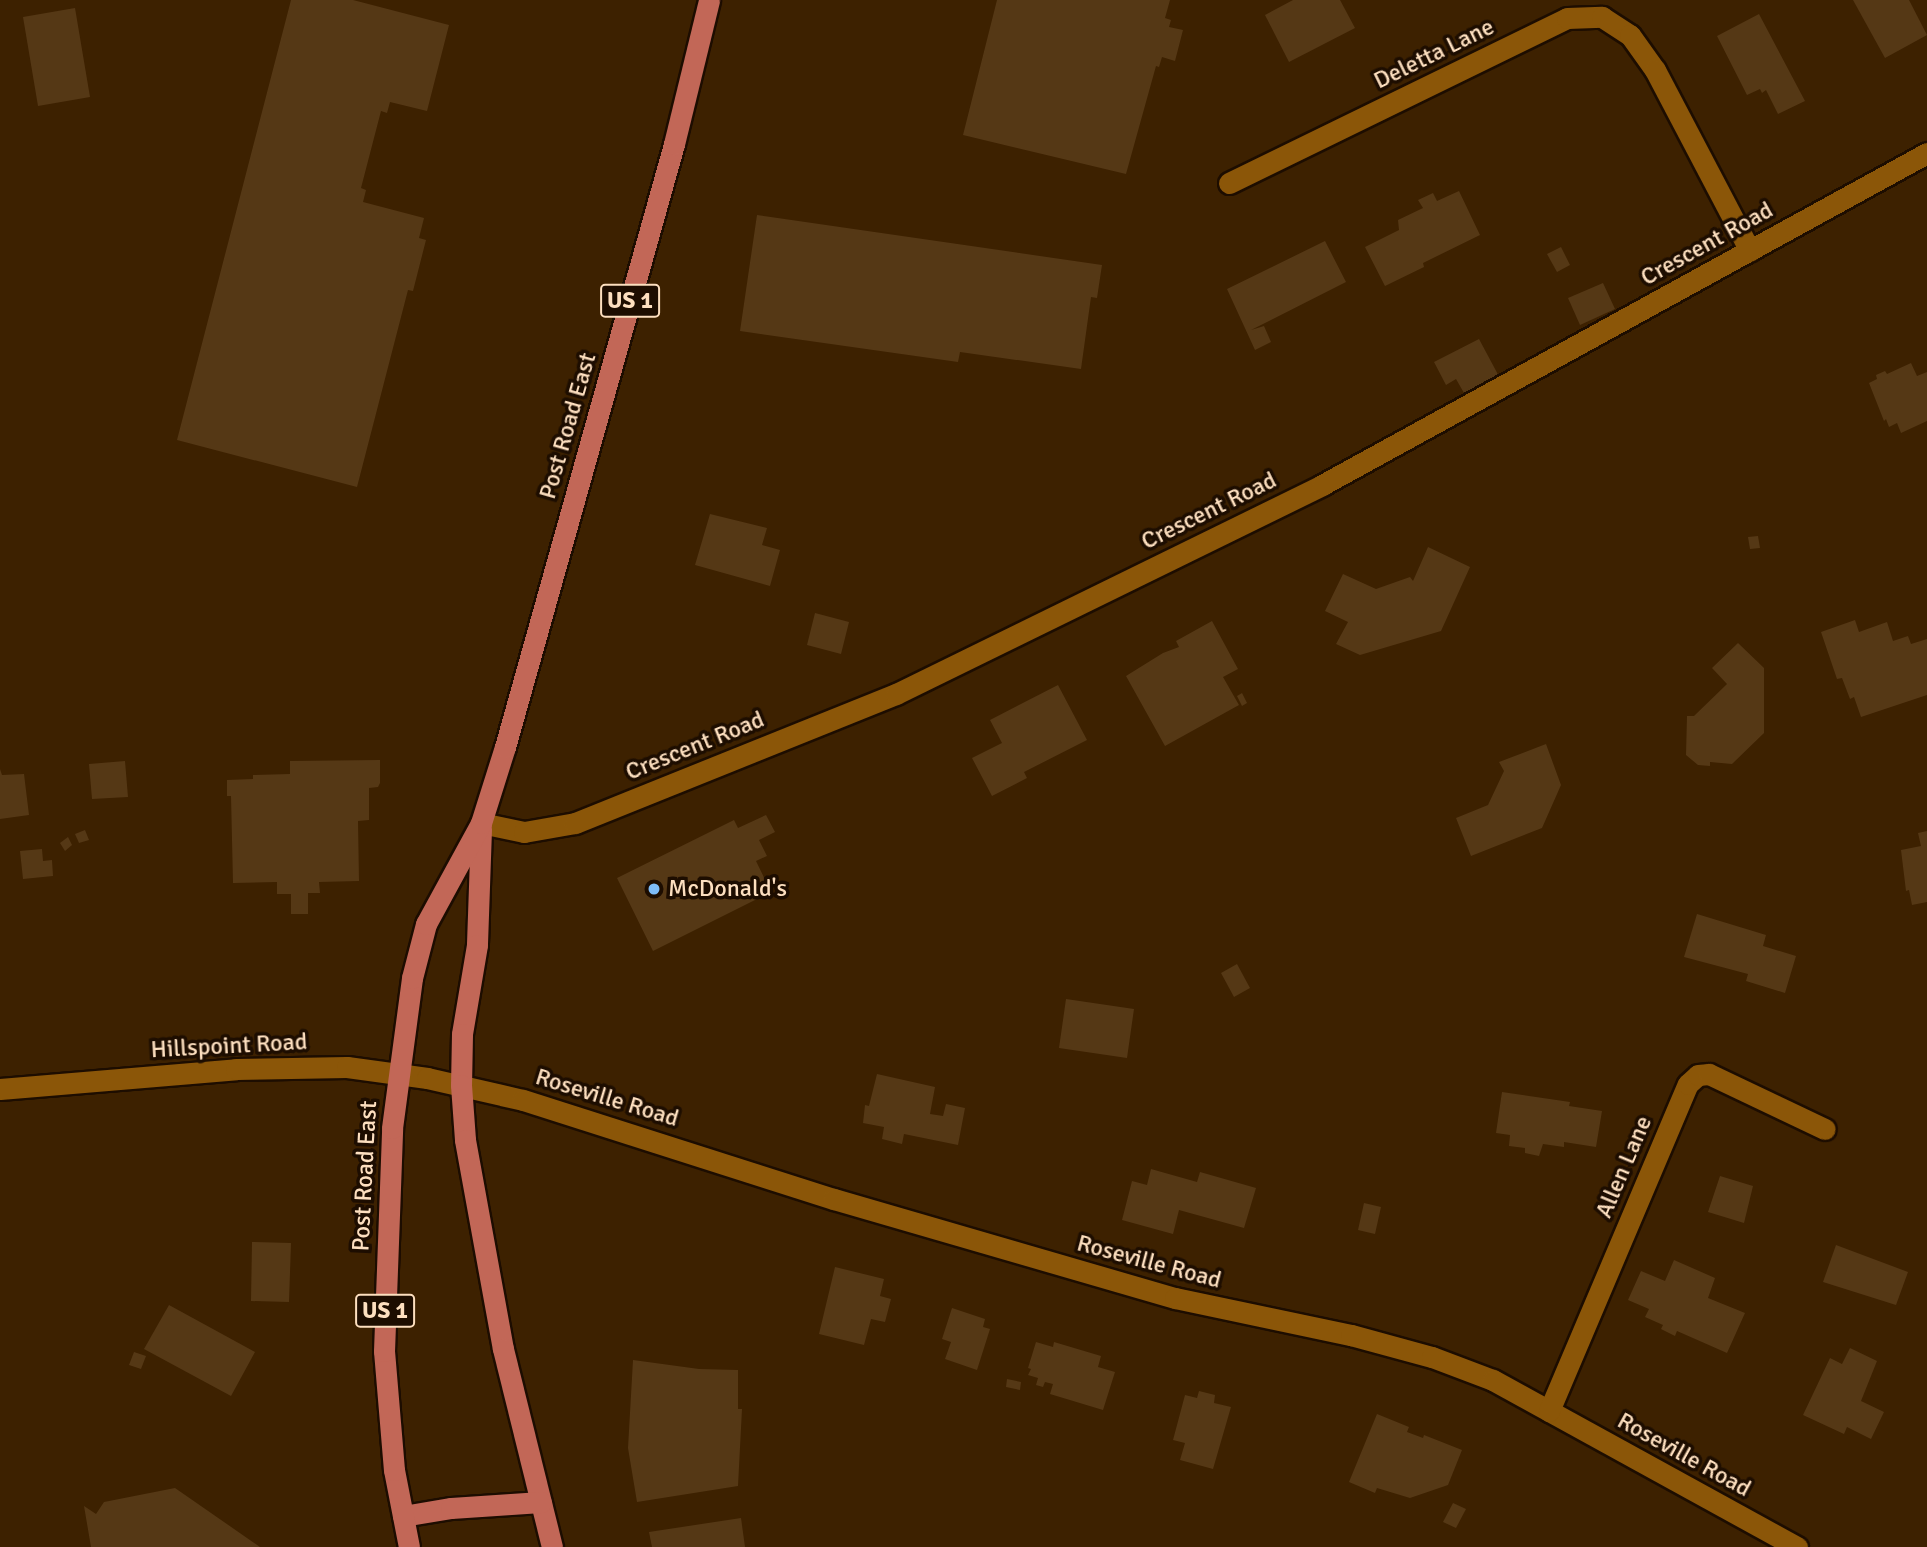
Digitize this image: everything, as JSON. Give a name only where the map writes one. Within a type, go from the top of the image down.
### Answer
[{"type":"main road","name":"Post Road East","points":[[409,1547],[394,1470],[384,1351],[387,1195],[397,1073],[412,978],[426,924],[481,823],[547,600],[674,144],[709,0]]},
{"type":"main road","name":"Post Road East","points":[[481,823],[477,945],[462,1034],[461,1085],[467,1153],[486,1268],[552,1547]]},
{"type":"main road","points":[[402,1516],[451,1508],[541,1502]]},
{"type":"street","name":"Deletta Lane","points":[[1229,183],[1567,18],[1602,17],[1630,35],[1655,70],[1750,251]]},
{"type":"street","name":"Crescent Road","points":[[481,823],[524,832],[558,828],[896,694],[1322,485],[1927,153]]},
{"type":"street","name":"Hillspoint Road","points":[[0,1089],[236,1069],[347,1067],[461,1085]]},
{"type":"street","name":"Allen Lane","points":[[1549,1411],[1688,1084],[1698,1075],[1709,1074],[1825,1129]]},
{"type":"street","name":"Roseville Road","points":[[461,1085],[566,1112],[834,1199],[1175,1298],[1351,1335],[1432,1357],[1493,1380],[1797,1547]]},
{"type":"building","points":[[291,0],[353,0],[449,25],[427,111],[390,102],[387,113],[381,111],[361,188],[366,190],[363,202],[424,218],[419,238],[426,240],[413,291],[408,290],[357,487],[177,440]]},
{"type":"building","points":[[997,0],[1170,0],[1165,18],[1171,20],[1169,27],[1183,30],[1175,61],[1162,57],[1159,67],[1156,66],[1126,174],[963,135]]},
{"type":"building","points":[[1293,0],[1340,0],[1355,28],[1289,62],[1265,15]]},
{"type":"building","points":[[1853,0],[1909,0],[1927,35],[1885,58]]},
{"type":"building","points":[[75,8],[90,97],[38,106],[23,17]]},
{"type":"building","points":[[1759,14],[1805,101],[1778,114],[1766,90],[1762,93],[1760,89],[1747,95],[1717,36]]},
{"type":"building","points":[[1459,191],[1480,235],[1423,263],[1424,267],[1385,286],[1365,247],[1399,230],[1398,220],[1423,208],[1418,200],[1433,193],[1437,201]]},
{"type":"building","points":[[757,215],[1102,265],[1097,298],[1091,297],[1081,369],[960,352],[958,362],[740,331]]},
{"type":"building","points":[[1325,241],[1346,282],[1251,330],[1264,326],[1271,342],[1255,350],[1227,289]]},
{"type":"building","points":[[1561,247],[1570,265],[1557,272],[1547,254]]},
{"type":"building","points":[[1603,283],[1615,309],[1580,325],[1568,298]]},
{"type":"building","points":[[1479,339],[1502,382],[1468,400],[1456,379],[1446,385],[1434,362]]},
{"type":"building","points":[[1911,363],[1917,376],[1927,372],[1927,421],[1901,433],[1897,423],[1889,427],[1886,419],[1884,421],[1869,383],[1877,379],[1876,375],[1885,371],[1887,374]]},
{"type":"building","points":[[710,514],[767,528],[762,545],[780,550],[770,586],[695,565]]},
{"type":"building","points":[[1758,536],[1760,548],[1750,549],[1748,537]]},
{"type":"building","points":[[1428,547],[1470,567],[1441,631],[1360,655],[1336,644],[1348,622],[1325,611],[1343,574],[1376,589],[1410,577],[1413,581]]},
{"type":"building","points":[[815,613],[849,622],[841,654],[807,645]]},
{"type":"building","points":[[1855,620],[1859,632],[1887,622],[1893,641],[1908,636],[1911,644],[1927,639],[1927,695],[1861,717],[1854,697],[1850,699],[1842,678],[1837,679],[1821,632]]},
{"type":"building","points":[[1212,621],[1238,669],[1223,677],[1239,705],[1165,746],[1126,676],[1163,653],[1179,647],[1176,641]]},
{"type":"building","points":[[1738,643],[1764,668],[1764,733],[1732,764],[1710,762],[1710,766],[1698,765],[1686,755],[1687,716],[1694,716],[1727,684],[1712,668]]},
{"type":"building","points":[[1058,685],[1087,740],[1024,772],[1027,778],[992,796],[972,758],[1002,743],[990,720]]},
{"type":"building","points":[[1242,693],[1247,703],[1242,706],[1237,696]]},
{"type":"building","points":[[1546,744],[1561,785],[1542,828],[1471,856],[1456,818],[1488,805],[1504,771],[1499,762]]},
{"type":"building","points":[[380,760],[380,783],[378,787],[369,788],[369,820],[358,821],[359,881],[319,882],[320,893],[308,893],[308,914],[291,914],[291,894],[277,894],[277,882],[233,883],[231,796],[227,796],[227,780],[253,779],[253,775],[290,774],[290,761]]},
{"type":"building","points":[[125,761],[128,797],[92,799],[89,764]]},
{"type":"building","points":[[0,769],[2,775],[24,774],[29,815],[0,819]]},
{"type":"building","points":[[766,815],[775,832],[759,840],[767,856],[756,861],[771,892],[653,951],[617,878],[734,820],[738,828]]},
{"type":"building","points":[[85,830],[89,840],[79,843],[75,834]]},
{"type":"building","points":[[1927,831],[1927,902],[1912,905],[1909,890],[1906,891],[1901,850],[1921,846],[1918,833]]},
{"type":"building","points":[[68,837],[72,845],[65,851],[60,843]]},
{"type":"building","points":[[42,849],[43,861],[52,860],[53,876],[23,879],[20,851]]},
{"type":"building","points":[[1697,914],[1766,935],[1763,946],[1796,956],[1785,993],[1746,981],[1748,974],[1684,957]]},
{"type":"building","points":[[1237,964],[1250,988],[1234,997],[1221,973]]},
{"type":"building","points":[[1066,999],[1134,1009],[1127,1058],[1059,1048]]},
{"type":"building","points":[[877,1074],[935,1087],[930,1114],[943,1116],[946,1104],[965,1108],[958,1145],[904,1134],[902,1144],[882,1139],[884,1127],[863,1123],[865,1105],[869,1106]]},
{"type":"building","points":[[1502,1092],[1570,1102],[1569,1106],[1602,1111],[1596,1147],[1564,1142],[1564,1147],[1543,1144],[1539,1156],[1525,1153],[1525,1148],[1509,1146],[1510,1135],[1496,1133]]},
{"type":"building","points":[[1151,1169],[1197,1182],[1200,1172],[1256,1188],[1244,1228],[1179,1210],[1173,1234],[1122,1220],[1132,1181],[1147,1185]]},
{"type":"building","points":[[1720,1176],[1753,1186],[1744,1223],[1708,1212]]},
{"type":"building","points":[[1364,1203],[1381,1207],[1375,1234],[1358,1230]]},
{"type":"building","points":[[252,1242],[291,1243],[289,1302],[251,1301]]},
{"type":"building","points":[[1836,1245],[1908,1272],[1896,1305],[1823,1282]]},
{"type":"building","points":[[1674,1260],[1715,1278],[1708,1298],[1745,1313],[1727,1353],[1677,1331],[1675,1336],[1661,1329],[1663,1325],[1645,1317],[1649,1309],[1628,1300],[1641,1271],[1665,1281]]},
{"type":"building","points":[[835,1267],[884,1279],[880,1296],[891,1299],[885,1322],[871,1319],[864,1345],[819,1334]]},
{"type":"building","points":[[169,1305],[255,1352],[231,1396],[144,1349]]},
{"type":"building","points":[[952,1308],[985,1319],[983,1327],[990,1329],[977,1370],[945,1359],[951,1342],[942,1339]]},
{"type":"building","points":[[1036,1342],[1053,1347],[1054,1342],[1101,1356],[1098,1367],[1115,1372],[1103,1410],[1050,1394],[1053,1384],[1045,1382],[1043,1387],[1036,1385],[1038,1378],[1028,1375],[1031,1369],[1028,1368]]},
{"type":"building","points":[[1850,1348],[1877,1361],[1861,1401],[1884,1412],[1871,1439],[1847,1427],[1844,1434],[1803,1415],[1830,1358],[1842,1364]]},
{"type":"building","points":[[134,1352],[146,1356],[141,1369],[129,1365]]},
{"type":"building","points":[[633,1360],[699,1369],[738,1370],[738,1409],[742,1409],[738,1486],[637,1502],[628,1448]]},
{"type":"building","points":[[1007,1379],[1021,1382],[1020,1390],[1006,1387]]},
{"type":"building","points":[[1199,1391],[1215,1395],[1214,1403],[1231,1407],[1213,1469],[1180,1460],[1185,1443],[1173,1440],[1185,1395],[1197,1398]]},
{"type":"building","points":[[1377,1414],[1409,1427],[1407,1432],[1423,1438],[1424,1435],[1462,1450],[1448,1485],[1410,1498],[1377,1488],[1375,1493],[1349,1482]]},
{"type":"building","points":[[175,1488],[260,1547],[91,1547],[84,1506],[96,1514],[104,1502]]},
{"type":"building","points":[[1453,1503],[1466,1509],[1456,1528],[1443,1522]]},
{"type":"building","points":[[741,1518],[745,1547],[652,1547],[649,1532]]},
{"type":"place","name":"McDonald's","points":[[654,889]]}]
